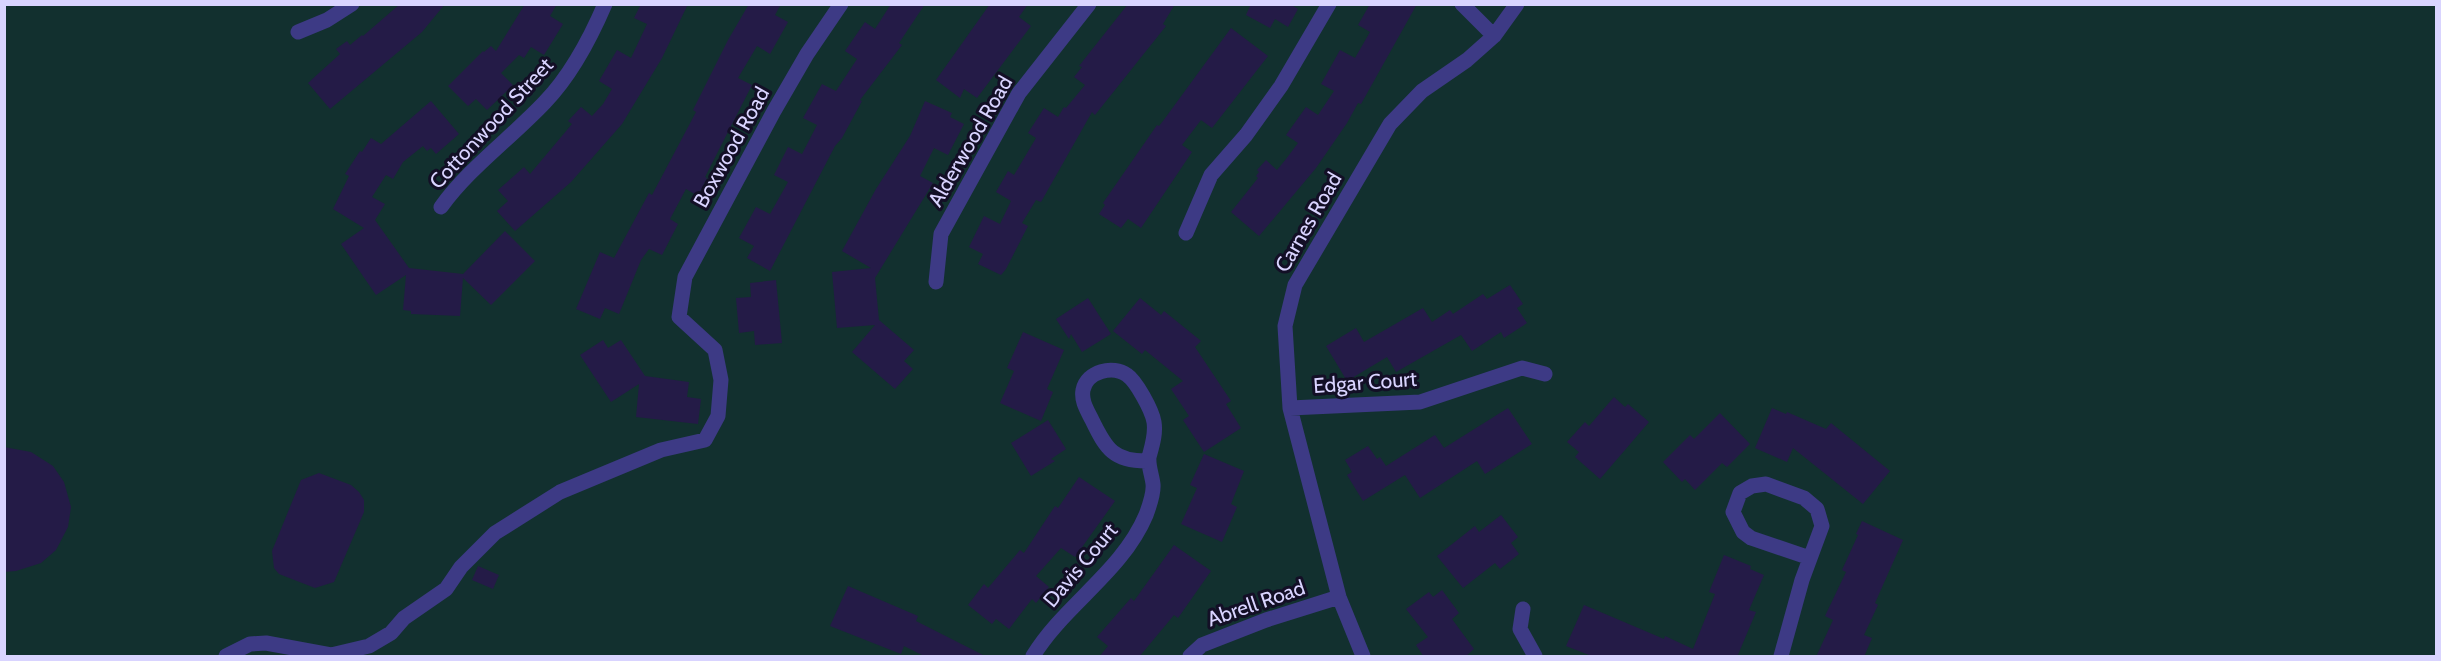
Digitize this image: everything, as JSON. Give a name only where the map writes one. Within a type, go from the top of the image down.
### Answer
[{"type":"street","points":[[298,32],[327,20],[352,4]]},
{"type":"street","name":"Cottonwood Street","points":[[441,207],[453,190],[546,101],[575,63],[605,4]]},
{"type":"street","name":"Boxwood Road","points":[[226,657],[250,644],[266,643],[331,655],[369,646],[391,633],[404,618],[446,589],[461,567],[495,533],[560,492],[661,450],[705,440],[718,416],[721,380],[715,350],[679,317],[685,277],[801,63],[841,4]]},
{"type":"street","name":"Alderwood Road","points":[[936,282],[941,234],[1019,93],[1089,4]]},
{"type":"street","points":[[1186,233],[1211,175],[1246,135],[1281,86],[1329,4]]},
{"type":"street","points":[[1462,4],[1494,36]]},
{"type":"street","name":"Carnes Road","points":[[1363,657],[1339,597],[1290,408],[1285,326],[1295,285],[1390,124],[1422,91],[1467,60],[1494,36],[1517,4]]},
{"type":"street","name":"Edgar Court","points":[[1290,408],[1420,402],[1522,368],[1545,374]]},
{"type":"street","name":"Davis Court","points":[[1033,657],[1059,624],[1111,568],[1131,541],[1146,515],[1154,487],[1149,461],[1154,440],[1154,421],[1134,380],[1121,371],[1105,369],[1092,377],[1083,388],[1083,401],[1103,443],[1129,461],[1149,461]]},
{"type":"street","points":[[1781,657],[1802,580],[1822,526],[1817,509],[1804,498],[1766,484],[1752,486],[1740,494],[1733,512],[1743,532],[1751,538],[1810,558]]},
{"type":"street","name":"Abrell Road","points":[[1190,657],[1202,645],[1266,620],[1339,597]]},
{"type":"street","points":[[1523,609],[1521,629],[1535,657]]},
{"type":"green space","points":[[4,5],[2436,5],[2436,656],[5,656]]},
{"type":"building","points":[[400,4],[445,4],[422,32],[330,109],[308,83],[340,54],[336,49],[347,41],[350,45],[363,36]]},
{"type":"building","points":[[525,4],[557,4],[550,16],[563,24],[544,55],[531,47],[524,58],[519,55],[501,73],[513,85],[487,110],[476,99],[468,106],[448,86],[483,51],[491,46],[496,51]]},
{"type":"building","points":[[641,4],[688,4],[662,58],[622,124],[571,182],[515,231],[497,211],[508,201],[498,190],[524,167],[530,174],[572,124],[568,121],[581,107],[592,116],[603,104],[612,89],[599,81],[617,50],[631,58],[647,24],[634,18]]},
{"type":"building","points":[[749,4],[781,4],[775,15],[788,22],[770,54],[757,46],[738,78],[752,85],[705,177],[707,178],[698,196],[686,189],[670,219],[678,224],[662,255],[649,249],[641,260],[619,314],[605,308],[600,319],[576,309],[600,252],[614,258],[649,193],[652,195],[696,112],[693,110],[728,40]]},
{"type":"building","points":[[891,4],[925,4],[899,43],[902,45],[860,100],[862,101],[842,138],[835,146],[770,271],[747,258],[754,246],[739,238],[756,207],[770,214],[788,182],[774,175],[788,147],[802,154],[817,125],[803,118],[822,84],[836,91],[857,59],[845,51],[865,22],[875,29]]},
{"type":"building","points":[[990,4],[1028,4],[1019,17],[1031,26],[977,98],[964,89],[960,98],[936,80]]},
{"type":"building","points":[[1128,4],[1175,4],[1163,24],[1166,26],[1095,115],[1092,112],[1041,202],[1036,200],[1022,223],[1028,226],[1006,269],[1001,275],[978,264],[983,254],[969,247],[984,216],[1000,224],[1011,201],[996,192],[1008,171],[1014,175],[1036,138],[1028,133],[1044,108],[1058,117],[1064,107],[1066,108],[1085,85],[1074,77],[1082,67],[1079,66]]},
{"type":"building","points":[[1247,4],[1290,4],[1298,9],[1288,27],[1275,19],[1270,28],[1246,15],[1250,6]]},
{"type":"building","points":[[1370,4],[1417,4],[1361,104],[1358,103],[1316,168],[1259,236],[1231,212],[1258,178],[1257,170],[1266,160],[1277,170],[1298,143],[1286,135],[1306,107],[1318,115],[1334,91],[1321,84],[1340,50],[1355,58],[1370,32],[1358,25]]},
{"type":"building","points":[[1231,28],[1268,56],[1212,128],[1201,120],[1182,145],[1192,152],[1141,228],[1128,219],[1121,228],[1099,214],[1105,205],[1103,203],[1157,125],[1159,126],[1163,121]]},
{"type":"building","points":[[431,101],[459,134],[436,154],[431,148],[427,151],[423,146],[403,162],[393,179],[386,175],[372,197],[385,204],[375,220],[409,268],[463,274],[505,231],[535,261],[491,305],[463,278],[460,316],[411,314],[411,311],[403,310],[406,275],[376,295],[341,244],[364,228],[333,209],[349,176],[345,174],[371,138],[381,144]]},
{"type":"building","points":[[925,101],[952,113],[950,117],[964,124],[948,155],[934,148],[920,176],[933,183],[875,278],[879,320],[914,350],[904,361],[913,369],[895,389],[852,352],[875,325],[837,328],[832,272],[871,268],[842,251],[876,189],[910,136]]},
{"type":"building","points":[[776,280],[782,343],[755,345],[754,331],[739,333],[736,298],[751,297],[750,283]]},
{"type":"building","points":[[1510,285],[1523,304],[1517,308],[1527,323],[1504,338],[1501,332],[1472,351],[1461,335],[1396,372],[1387,357],[1347,381],[1326,346],[1356,328],[1364,342],[1423,308],[1432,322],[1450,310],[1453,314],[1483,294],[1487,299]]},
{"type":"building","points":[[1088,298],[1111,334],[1082,352],[1071,334],[1069,339],[1056,319]]},
{"type":"building","points":[[1140,298],[1161,315],[1164,311],[1201,341],[1195,347],[1231,401],[1226,404],[1241,428],[1204,452],[1183,420],[1189,416],[1171,389],[1183,381],[1145,350],[1142,354],[1113,331]]},
{"type":"building","points":[[1023,332],[1064,350],[1047,389],[1053,392],[1041,421],[1000,403],[1014,371],[1007,368]]},
{"type":"building","points":[[603,340],[608,348],[621,340],[645,376],[689,382],[687,397],[701,399],[698,424],[636,417],[639,384],[611,402],[580,355]]},
{"type":"building","points":[[1614,397],[1625,407],[1628,404],[1649,422],[1600,479],[1575,457],[1579,452],[1567,442],[1585,422],[1589,426]]},
{"type":"building","points":[[1508,408],[1532,444],[1485,474],[1477,461],[1420,498],[1405,475],[1363,501],[1347,475],[1352,472],[1345,460],[1368,446],[1377,459],[1380,457],[1386,466],[1435,435],[1444,448]]},
{"type":"building","points":[[1772,408],[1826,429],[1831,423],[1890,471],[1863,504],[1793,448],[1787,462],[1755,448]]},
{"type":"building","points":[[1720,413],[1750,444],[1727,467],[1722,463],[1695,490],[1685,479],[1682,482],[1663,462],[1690,435],[1694,439]]},
{"type":"building","points":[[1048,420],[1066,449],[1051,459],[1055,461],[1031,476],[1011,443]]},
{"type":"building","points":[[4,447],[31,452],[53,466],[64,482],[71,507],[68,527],[56,550],[41,563],[16,571],[4,572]]},
{"type":"building","points":[[1204,454],[1244,471],[1231,504],[1237,507],[1222,542],[1181,524],[1197,488],[1190,485]]},
{"type":"building","points":[[319,473],[351,485],[364,500],[364,512],[334,582],[315,588],[279,574],[274,568],[272,551],[301,480]]},
{"type":"building","points":[[1079,477],[1115,501],[1075,557],[1061,548],[1036,576],[1049,587],[1036,603],[1032,599],[1009,629],[996,619],[992,624],[968,605],[984,584],[988,588],[1020,550],[1024,553],[1055,506],[1058,508]]},
{"type":"building","points":[[1501,515],[1518,537],[1511,543],[1519,554],[1500,569],[1495,563],[1463,588],[1437,556],[1475,526],[1479,532]]},
{"type":"building","points":[[1862,521],[1903,540],[1875,603],[1878,605],[1864,635],[1872,638],[1864,657],[1816,657],[1833,620],[1825,616],[1846,572],[1842,570]]},
{"type":"building","points":[[1174,545],[1211,571],[1178,618],[1174,615],[1139,657],[1099,657],[1108,646],[1097,637],[1131,598],[1134,601]]},
{"type":"building","points":[[1724,555],[1751,566],[1750,569],[1764,575],[1749,610],[1756,612],[1737,657],[1594,657],[1566,646],[1584,605],[1693,649],[1715,594],[1709,592]]},
{"type":"building","points":[[478,566],[499,575],[493,589],[472,580]]},
{"type":"building","points":[[848,586],[918,616],[916,621],[987,657],[926,657],[904,646],[901,654],[830,626]]},
{"type":"building","points":[[1442,590],[1459,613],[1452,619],[1474,649],[1465,657],[1424,657],[1416,645],[1428,637],[1406,609],[1429,592],[1433,597]]}]
